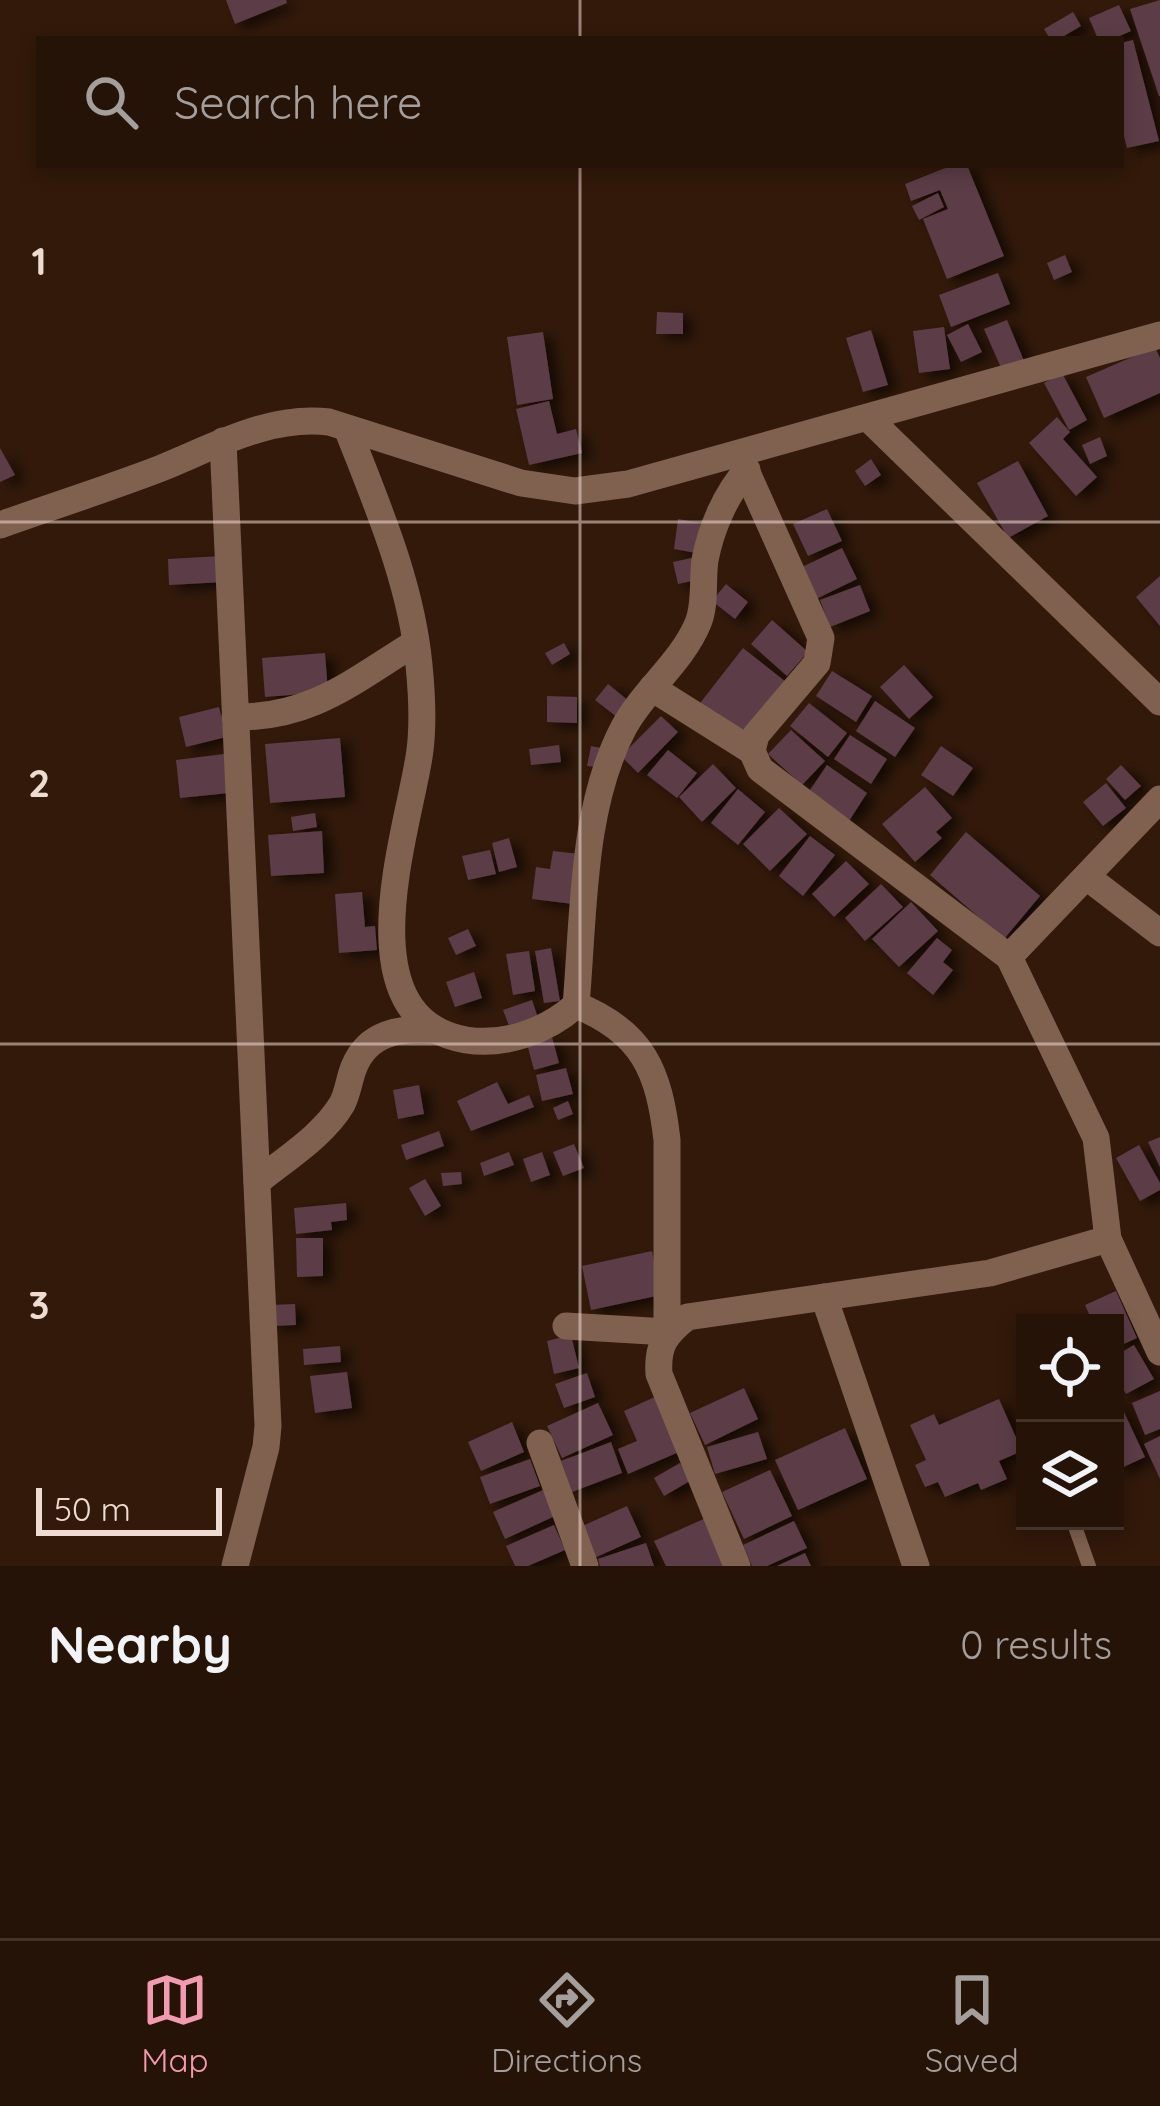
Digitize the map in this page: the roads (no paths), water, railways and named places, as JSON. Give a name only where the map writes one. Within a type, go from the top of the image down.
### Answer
[{"type":"street","points":[[0,525],[223,441],[283,422],[306,420],[347,428],[521,483],[574,491],[628,484],[742,461],[868,418],[1160,335]]},
{"type":"street","points":[[868,418],[1160,702]]},
{"type":"street","points":[[347,428],[387,529],[416,643],[422,732],[392,880],[392,934],[407,997],[434,1030]]},
{"type":"street","points":[[223,441],[268,1426],[235,1566]]},
{"type":"street","points":[[576,1005],[587,876],[608,761],[626,723],[700,620],[706,557],[742,461]]},
{"type":"street","points":[[742,461],[821,638],[817,663],[756,735],[752,751]]},
{"type":"street","points":[[236,717],[271,718],[307,707],[416,643]]},
{"type":"street","points":[[652,688],[752,751],[760,769],[1010,957],[1096,1138],[1108,1239],[1160,1352]]},
{"type":"street","points":[[1010,957],[1160,799]]},
{"type":"street","points":[[1087,877],[1160,933]]},
{"type":"street","points":[[257,1182],[320,1130],[343,1103],[355,1063],[376,1037],[407,1028],[467,1040],[505,1040],[547,1025],[576,1005]]},
{"type":"street","points":[[576,1005],[609,1018],[628,1033],[653,1074],[663,1108],[667,1332],[657,1353],[659,1374],[737,1566]]},
{"type":"street","points":[[566,1326],[667,1332],[687,1317],[990,1274],[1108,1239]]},
{"type":"street","points":[[824,1298],[916,1566]]},
{"type":"street","points":[[540,1443],[585,1566]]},
{"type":"lane","points":[[1076,1530],[1089,1566]]}]
